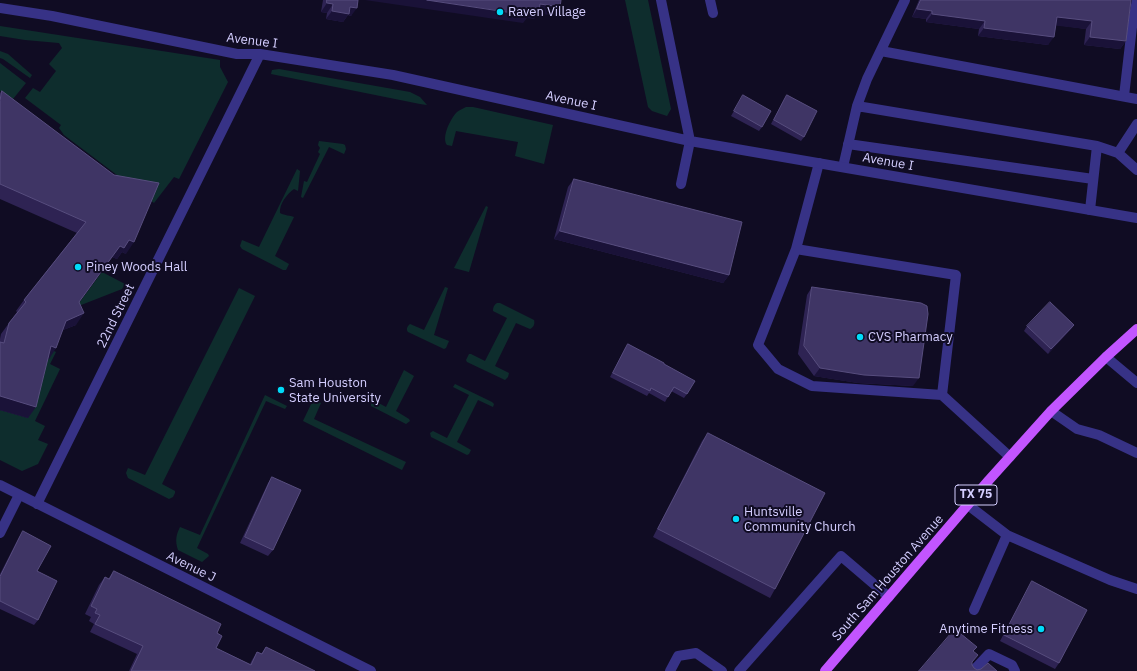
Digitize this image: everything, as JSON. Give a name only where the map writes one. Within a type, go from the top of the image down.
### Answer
[{"type":"main road","name":"South Sam Houston Avenue","points":[[825,671],[1051,411],[1137,329]]},
{"type":"street","points":[[662,0],[690,141],[681,184]]},
{"type":"street","points":[[710,0],[713,13]]},
{"type":"street","points":[[843,167],[858,106],[867,78],[906,0]]},
{"type":"street","points":[[1124,96],[1132,27],[1137,0]]},
{"type":"street","name":"Avenue I","points":[[0,8],[52,16],[237,54],[260,54],[393,75],[690,141],[1135,217]]},
{"type":"street","points":[[881,51],[1137,98]]},
{"type":"street","name":"22nd Street","points":[[37,504],[260,54]]},
{"type":"street","points":[[858,106],[1097,146],[1118,153],[1137,170]]},
{"type":"street","points":[[1118,153],[1137,124]]},
{"type":"street","points":[[848,144],[1093,180]]},
{"type":"street","points":[[1090,210],[1097,146]]},
{"type":"street","points":[[819,163],[796,249],[758,345],[778,369],[812,386],[942,395],[1010,457]]},
{"type":"street","points":[[796,249],[956,275],[942,395]]},
{"type":"street","points":[[1106,357],[1137,383]]},
{"type":"street","points":[[1051,411],[1077,429],[1099,435],[1137,453]]},
{"type":"street","name":"Avenue J","points":[[0,485],[371,671]]},
{"type":"street","points":[[0,533],[19,495]]},
{"type":"street","points":[[968,505],[1007,535],[1110,580],[1137,588]]},
{"type":"street","points":[[974,610],[1007,535]]},
{"type":"street","points":[[739,671],[841,556],[889,597]]},
{"type":"street","points":[[670,671],[678,656],[696,653],[722,671]]},
{"type":"street","points":[[973,671],[989,654],[1012,665],[1015,671]]},
{"type":"green space","points":[[625,0],[648,0],[671,109],[667,116],[652,111],[648,107]]},
{"type":"green space","points":[[0,26],[220,60],[220,67],[228,82],[179,179],[174,177],[154,203],[64,135],[59,128],[61,125],[25,98],[33,88],[40,92],[56,71],[49,64],[62,48],[59,43],[0,36]]},
{"type":"green space","points":[[0,51],[8,54],[32,75],[30,78],[0,58]]},
{"type":"green space","points":[[0,63],[26,83],[13,99],[0,91]]},
{"type":"green space","points":[[279,69],[410,92],[420,97],[427,105],[271,74],[272,70]]},
{"type":"green space","points":[[466,107],[473,107],[553,125],[544,164],[515,156],[518,142],[456,131],[452,146],[447,145],[445,142],[445,137],[452,119],[457,112]]},
{"type":"green space","points":[[319,141],[343,144],[345,145],[346,149],[344,154],[329,147],[303,198],[301,197],[304,181],[307,182],[320,154],[318,152],[320,148],[318,145]]},
{"type":"green space","points":[[297,169],[300,171],[298,191],[294,189],[289,194],[282,203],[280,210],[280,213],[284,215],[294,217],[275,256],[289,264],[286,270],[283,270],[242,249],[240,246],[242,240],[259,247]]},
{"type":"green space","points":[[486,206],[488,207],[469,272],[454,268]]},
{"type":"green space","points":[[102,272],[125,284],[122,289],[76,307]]},
{"type":"green space","points":[[445,287],[448,288],[434,335],[449,341],[444,349],[408,332],[407,329],[410,324],[424,330]]},
{"type":"green space","points":[[239,288],[255,296],[162,484],[175,491],[173,497],[169,499],[128,478],[126,473],[128,468],[145,475]]},
{"type":"green space","points":[[497,303],[500,303],[534,320],[534,324],[530,329],[516,323],[495,366],[509,373],[505,380],[467,362],[466,360],[469,354],[471,354],[485,361],[507,318],[493,311],[494,306]]},
{"type":"green space","points":[[52,350],[56,352],[50,364],[60,369],[35,421],[45,426],[38,440],[48,444],[38,464],[22,471],[0,460],[0,410],[28,418],[44,358]]},
{"type":"green space","points":[[404,370],[414,376],[396,411],[409,419],[410,421],[406,424],[371,406],[371,401],[373,400],[386,407]]},
{"type":"green space","points":[[455,384],[494,404],[493,407],[478,400],[457,442],[471,450],[467,455],[431,437],[430,433],[433,431],[447,438],[469,395],[453,387]]},
{"type":"green space","points":[[265,395],[287,406],[285,409],[266,401],[197,548],[209,556],[202,562],[178,550],[176,538],[180,527],[200,535]]},
{"type":"green space","points":[[315,399],[321,403],[314,419],[406,462],[402,470],[303,421],[313,400]]},
{"type":"building","points":[[327,0],[358,0],[357,8],[350,7],[349,14],[332,11],[333,4],[327,3]]},
{"type":"building","points":[[427,0],[561,0],[560,7],[540,4],[539,11],[530,10],[529,15]]},
{"type":"building","points":[[921,0],[1131,0],[1126,41],[1090,37],[1092,21],[1057,17],[1054,37],[984,28],[985,21],[932,14],[932,11],[917,9]]},
{"type":"building","name":"Piney Woods Hall","points":[[2,91],[114,175],[159,183],[134,242],[129,240],[124,248],[120,246],[79,302],[84,313],[66,321],[56,348],[51,346],[36,407],[0,396],[0,342],[4,343],[9,323],[26,302],[24,300],[86,222],[0,184],[0,101]]},
{"type":"building","points":[[743,95],[771,111],[762,127],[734,111]]},
{"type":"building","points":[[787,95],[817,111],[804,137],[774,120]]},
{"type":"building","points":[[574,179],[742,222],[729,275],[560,231]]},
{"type":"building","name":"CVS Pharmacy","points":[[812,287],[921,303],[927,306],[928,314],[919,378],[864,375],[820,368],[804,346]]},
{"type":"building","points":[[1050,302],[1074,325],[1051,349],[1027,326]]},
{"type":"building","points":[[628,344],[695,381],[687,394],[674,387],[668,397],[651,388],[650,391],[613,373]]},
{"type":"building","name":"Huntsville Community Church","points":[[708,433],[825,493],[775,589],[658,529]]},
{"type":"building","points":[[272,477],[301,490],[273,550],[245,537]]},
{"type":"building","points":[[23,531],[51,546],[37,571],[57,581],[38,620],[0,601],[0,577]]},
{"type":"building","points":[[114,571],[221,624],[217,633],[222,636],[216,648],[251,665],[257,652],[262,654],[266,647],[315,671],[131,671],[143,646],[95,624],[100,615],[95,613],[97,609],[91,606],[105,577],[109,579]]},
{"type":"building","name":"Anytime Fitness","points":[[1032,581],[1087,610],[1059,663],[1004,635]]},
{"type":"building","points":[[955,629],[977,647],[973,651],[978,655],[972,662],[974,668],[977,670],[981,669],[988,663],[997,671],[919,671]]},
{"type":"place","name":"Raven Village","points":[[500,12]]},
{"type":"place","name":"Piney Woods Hall","points":[[78,267]]},
{"type":"place","name":"CVS Pharmacy","points":[[860,337]]},
{"type":"place","name":"Sam Houston State University","points":[[281,390]]},
{"type":"place","name":"Huntsville Community Church","points":[[736,519]]},
{"type":"place","name":"Anytime Fitness","points":[[1041,629]]}]
